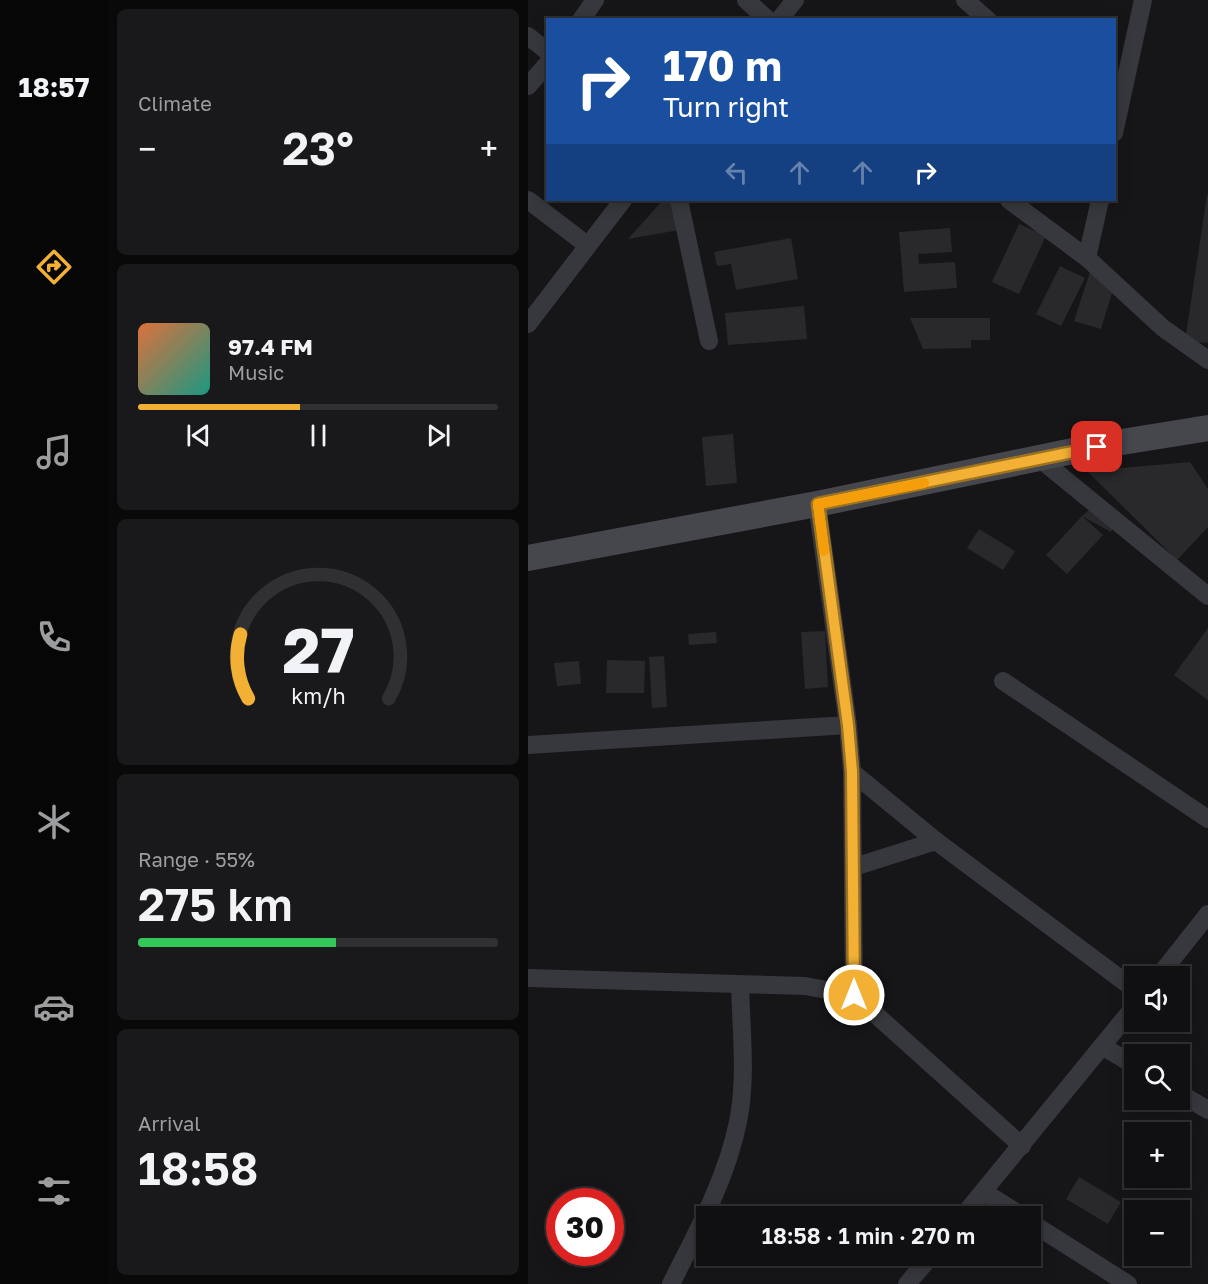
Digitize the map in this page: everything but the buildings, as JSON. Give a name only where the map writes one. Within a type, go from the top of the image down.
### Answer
[{"type":"main road","points":[[528,558],[818,504],[1097,447],[1208,428]]},
{"type":"street","points":[[582,18],[595,0]]},
{"type":"street","points":[[746,0],[766,18]]},
{"type":"street","points":[[781,18],[795,0]]},
{"type":"street","points":[[965,0],[986,18]]},
{"type":"street","points":[[1116,124],[1143,0]]},
{"type":"street","points":[[528,36],[546,50]]},
{"type":"street","points":[[528,86],[546,65]]},
{"type":"street","points":[[528,200],[587,245]]},
{"type":"street","points":[[528,324],[622,201]]},
{"type":"street","points":[[679,201],[709,341]]},
{"type":"street","points":[[1010,201],[1087,258],[1163,328],[1208,360]]},
{"type":"street","points":[[1087,258],[1100,201]]},
{"type":"street","points":[[1040,459],[1208,596]]},
{"type":"street","points":[[818,504],[848,725],[852,772],[854,995]]},
{"type":"street","points":[[1003,681],[1208,819]]},
{"type":"street","points":[[528,745],[848,725]]},
{"type":"street","points":[[852,772],[936,841],[1124,982]]},
{"type":"street","points":[[854,867],[936,841]]},
{"type":"street","points":[[1167,966],[1208,914]]},
{"type":"street","points":[[528,978],[805,986],[854,995],[1022,1146]]},
{"type":"street","points":[[671,1284],[709,1207],[730,1153],[738,1120],[742,1082],[740,984]]},
{"type":"street","points":[[972,1206],[1124,1019]]},
{"type":"street","points":[[1102,1046],[1124,1059]]},
{"type":"street","points":[[1190,1099],[1208,1110]]},
{"type":"street","points":[[984,1192],[1006,1206]]},
{"type":"street","points":[[1041,1229],[1128,1284]]},
{"type":"street","points":[[907,1284],[922,1266]]},
{"type":"slow traffic","points":[[824,551],[818,504],[924,483]]},
{"type":"route","points":[[854,995],[852,772],[848,725],[818,504],[1097,447]]}]
